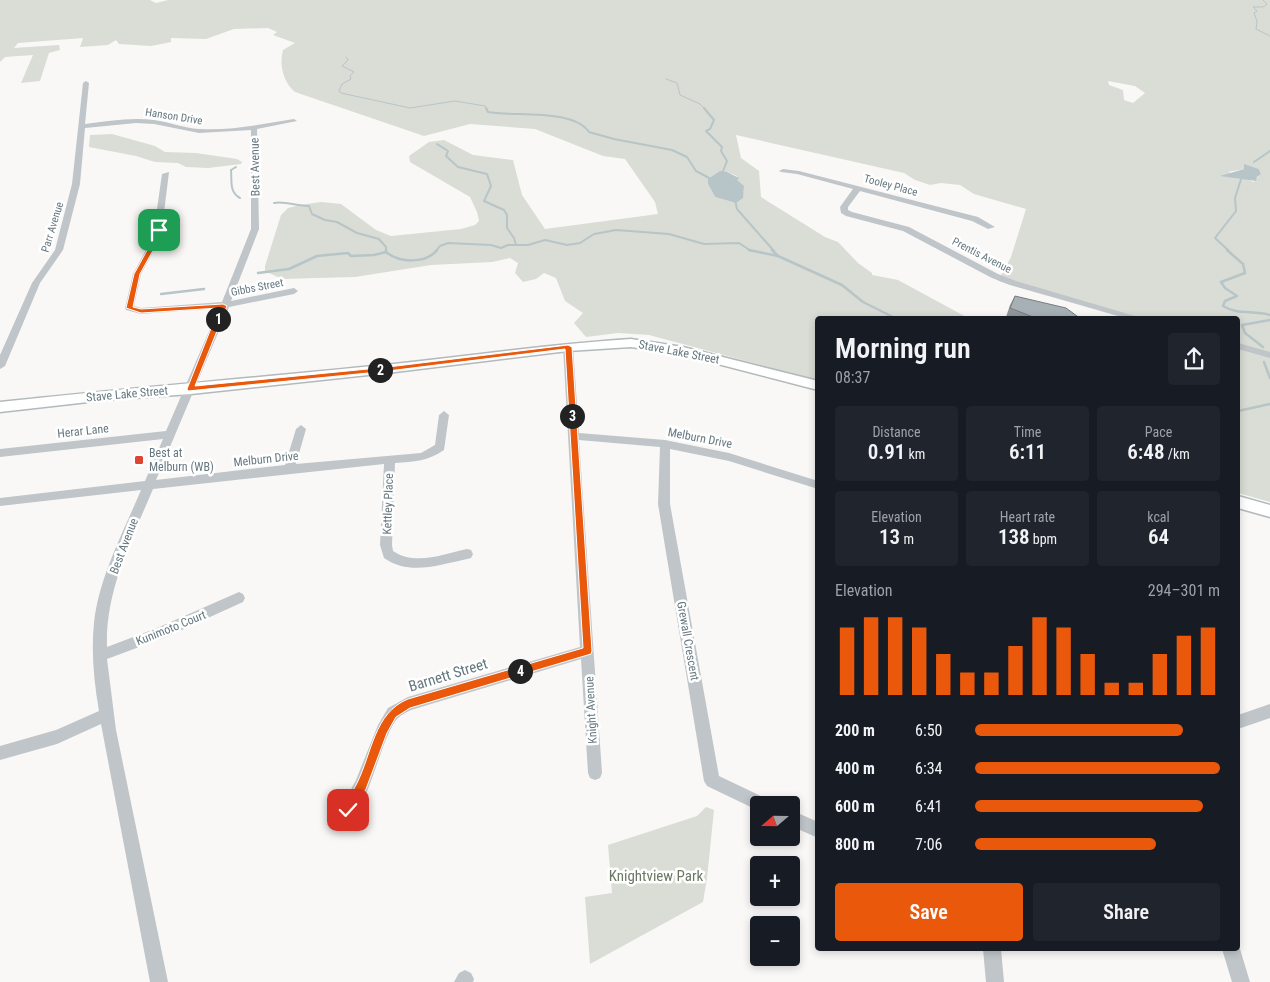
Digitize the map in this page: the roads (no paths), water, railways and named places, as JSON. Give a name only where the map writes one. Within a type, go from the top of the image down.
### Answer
[{"type":"main road","name":"Stave Lake Street","points":[[0,407],[106,395],[191,389],[388,369],[568,347],[644,344],[692,353],[815,385]]},
{"type":"main road","points":[[1240,503],[1270,511]]},
{"type":"street","name":"Parr Avenue","points":[[0,366],[36,283],[59,250],[76,184],[86,83]]},
{"type":"street","name":"Hanson Drive","points":[[81,127],[132,121],[161,123],[182,129],[221,131],[294,121]]},
{"type":"street","name":"Best Avenue","points":[[159,982],[106,715],[101,655],[101,622],[114,570],[170,434],[191,389],[255,230],[254,127]]},
{"type":"street","name":"Tooley Place","points":[[783,171],[797,172],[975,219],[990,227]]},
{"type":"street","name":"Gibbs Street","points":[[166,174],[157,237],[137,274],[129,308],[141,311],[223,306],[294,291]]},
{"type":"street","name":"Prentis Avenue","points":[[858,188],[844,207],[844,211],[849,214],[906,229],[995,276],[1013,283],[1130,316]]},
{"type":"street","name":"Knight Avenue","points":[[568,347],[595,773]]},
{"type":"street","points":[[1240,347],[1270,355]]},
{"type":"street","name":"Melburn Drive","points":[[0,502],[289,469],[421,457],[430,454],[440,447],[444,414]]},
{"type":"street","points":[[289,469],[301,429]]},
{"type":"street","name":"Herar Lane","points":[[0,453],[170,434]]},
{"type":"street","name":"Melburn Drive","points":[[574,436],[665,444],[729,457],[815,484]]},
{"type":"street","name":"Grewall Crescent","points":[[665,444],[664,504],[712,781],[750,799]]},
{"type":"street","name":"Kettley Place","points":[[390,461],[386,545],[388,554],[394,560],[403,564],[468,554]]},
{"type":"street","name":"Kunimoto Court","points":[[101,655],[208,614],[239,598]]},
{"type":"street","name":"Barnett Street","points":[[348,810],[362,785],[382,730],[393,713],[408,704],[588,651]]},
{"type":"street","points":[[1240,721],[1270,711]]},
{"type":"street","points":[[0,754],[57,737],[106,715]]},
{"type":"street","points":[[800,822],[815,829]]},
{"type":"street","points":[[992,951],[995,982]]},
{"type":"street","points":[[1233,951],[1241,982]]},
{"type":"waterway","points":[[1263,0],[1267,4],[1263,7],[1253,7],[1257,11],[1254,13],[1257,21],[1256,29],[1270,36]]},
{"type":"waterway","points":[[346,57],[348,60],[342,66],[354,72],[350,76],[351,79],[342,84],[339,91],[341,93],[410,108],[455,101],[485,106],[487,109]]},
{"type":"waterway","points":[[666,79],[677,83],[680,95],[700,104],[704,108]]},
{"type":"waterway","points":[[486,108],[488,112],[557,116],[581,124],[589,132],[614,139],[672,150],[687,157],[696,171],[711,179]]},
{"type":"waterway","points":[[704,108],[714,120],[710,129],[706,131],[722,147],[721,151],[727,161],[723,171],[724,174]]},
{"type":"waterway","points":[[437,144],[448,151],[446,156],[458,167],[487,174],[491,186],[484,201],[504,210],[507,215],[507,228],[514,238],[516,245]]},
{"type":"waterway","points":[[1254,162],[1270,151]]},
{"type":"waterway","points":[[236,167],[231,170],[232,186],[234,193],[240,198]]},
{"type":"waterway","points":[[1229,251],[1215,238],[1236,211],[1235,198],[1242,176]]},
{"type":"waterway","points":[[735,200],[737,209],[774,251]]},
{"type":"waterway","points":[[274,203],[309,206],[312,214],[325,220],[337,222],[357,233],[379,239],[386,247],[386,252]]},
{"type":"waterway","points":[[516,245],[528,245],[545,240],[567,245],[580,243],[594,234],[616,230],[669,234],[704,244],[739,243],[750,250]]},
{"type":"waterway","points":[[436,251],[440,246],[448,243],[491,245],[501,248],[508,245],[516,245]]},
{"type":"waterway","points":[[750,250],[778,256]]},
{"type":"waterway","points":[[772,250],[778,256]]},
{"type":"waterway","points":[[1227,250],[1243,264],[1245,273],[1221,282],[1225,288],[1237,296],[1225,301],[1223,306],[1228,309],[1270,315]]},
{"type":"waterway","points":[[386,252],[391,256],[405,260],[419,260],[432,255],[436,251]]},
{"type":"waterway","points":[[258,273],[289,269],[317,256],[348,253],[351,256],[374,255],[386,252]]},
{"type":"waterway","points":[[778,256],[842,285],[863,302],[891,316]]},
{"type":"waterway","points":[[161,294],[204,289]]},
{"type":"waterway","points":[[1263,347],[1245,333],[1242,325],[1270,320]]},
{"type":"waterway","points":[[1264,362],[1270,378]]},
{"type":"waterway","points":[[1240,411],[1270,404]]},
{"type":"place","name":"Best at Melburn (WB)","points":[[139,460]]},
{"type":"park label","name":"Knightview Park","points":[[656,876]]}]
